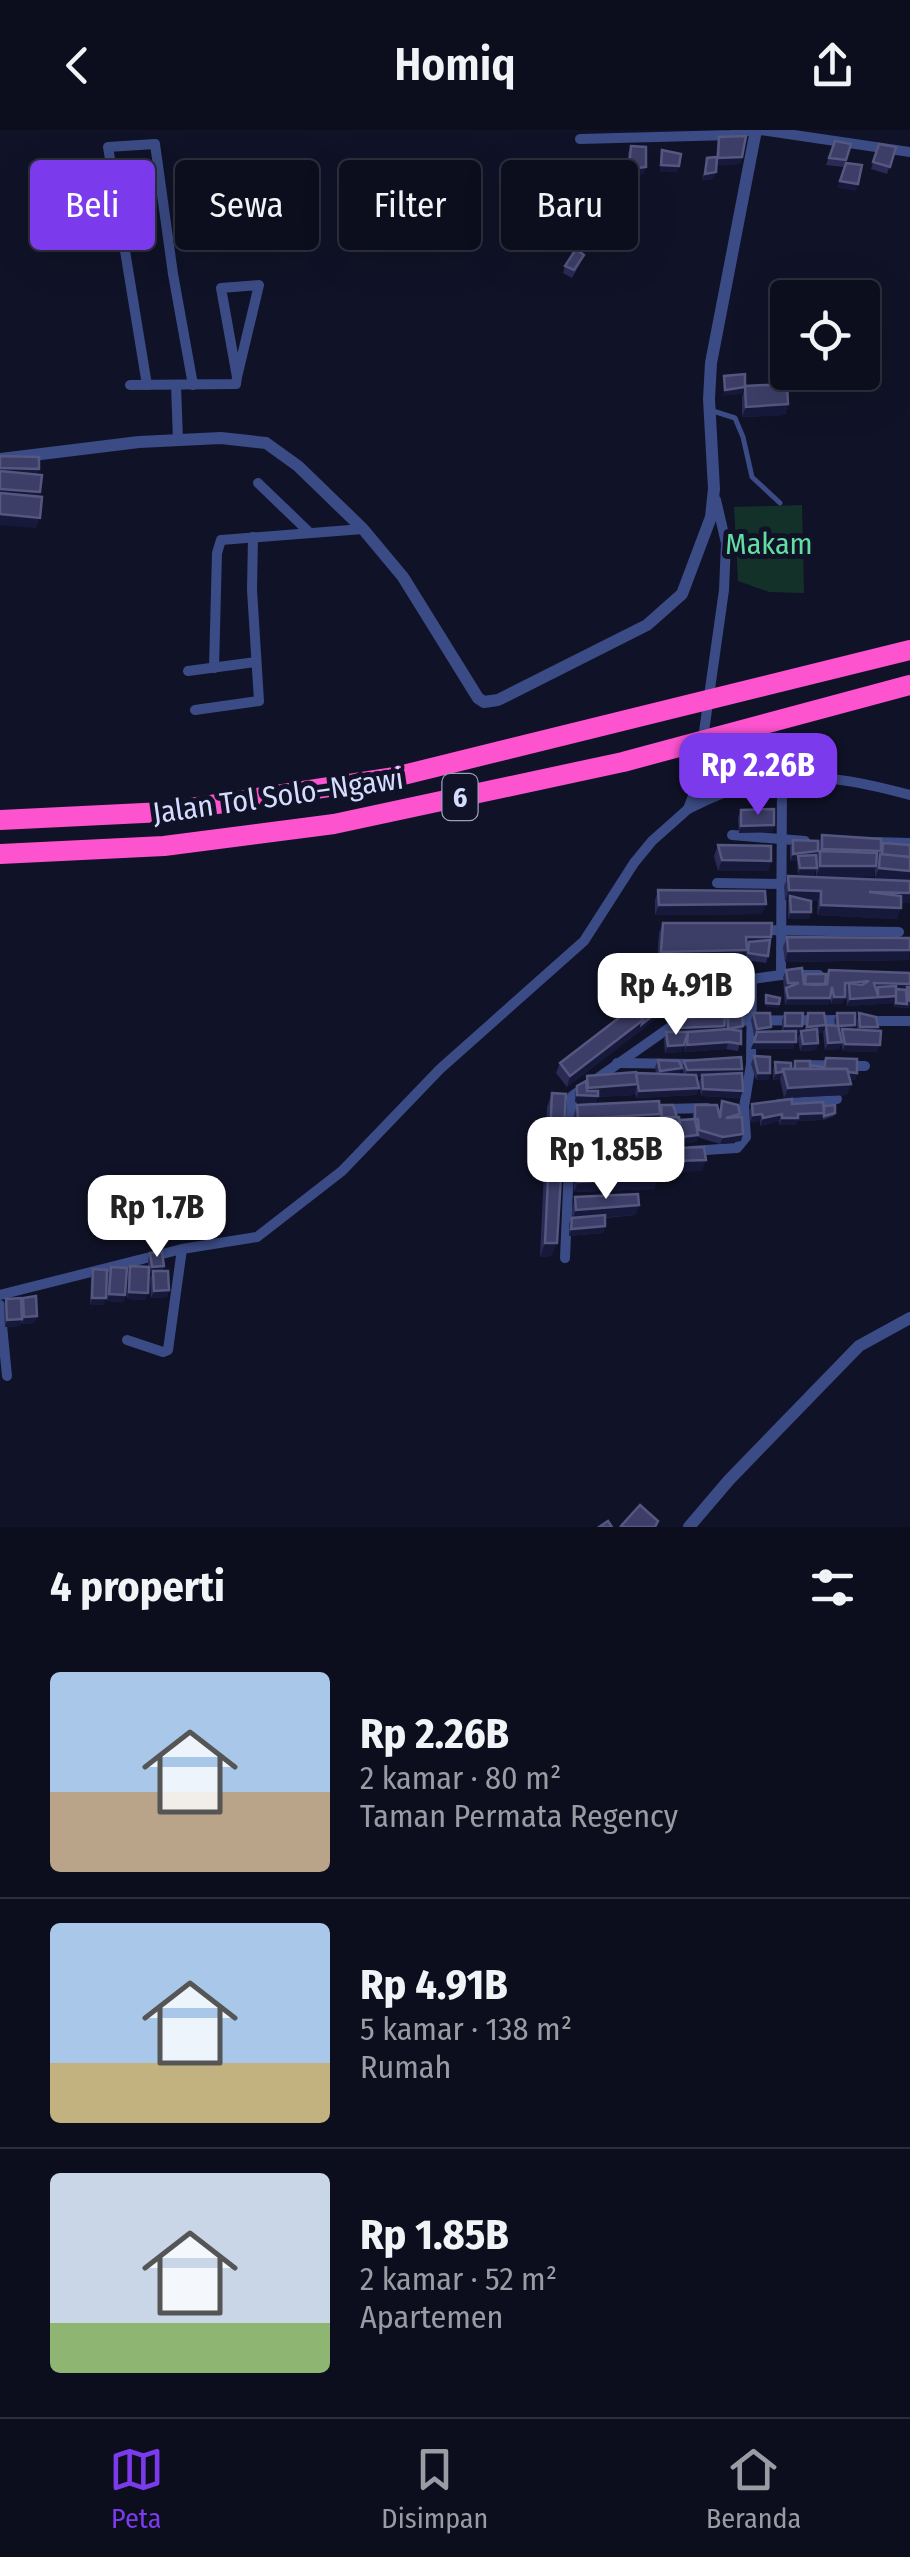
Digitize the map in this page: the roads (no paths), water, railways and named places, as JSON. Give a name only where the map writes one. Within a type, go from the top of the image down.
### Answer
[{"type":"highway","name":"Jalan Tol Solo–Ngawi","points":[[0,820],[164,812],[395,778],[910,650]]},
{"type":"highway","name":"Jalan Tol Solo–Ngawi","points":[[0,854],[164,846],[334,824],[623,762],[910,685]]},
{"type":"street","points":[[688,809],[696,788],[722,615],[726,543],[714,489],[711,363],[756,130]]},
{"type":"street","points":[[580,140],[756,130],[910,152]]},
{"type":"street","points":[[856,143],[858,130]]},
{"type":"street","points":[[147,385],[108,146],[155,144],[193,385]]},
{"type":"street","points":[[130,386],[236,384],[238,377],[259,285],[222,288],[238,377]]},
{"type":"street","points":[[176,385],[178,440]]},
{"type":"street","points":[[0,459],[178,440],[266,442],[298,466],[363,528],[403,577],[484,702],[492,702],[647,624],[672,606],[692,575],[714,489]]},
{"type":"street","points":[[258,483],[310,533]]},
{"type":"street","points":[[214,668],[221,540],[363,528]]},
{"type":"street","points":[[195,710],[259,701],[253,537]]},
{"type":"street","points":[[188,671],[256,662]]},
{"type":"street","points":[[0,1295],[182,1249],[257,1236],[342,1171],[440,1070],[584,941],[634,863],[688,809],[746,782],[782,778],[836,779],[910,795]]},
{"type":"street","points":[[781,974],[782,778]]},
{"type":"street","points":[[732,835],[818,841]]},
{"type":"street","points":[[855,842],[910,843]]},
{"type":"street","points":[[717,883],[800,885]]},
{"type":"street","points":[[743,930],[899,932]]},
{"type":"street","points":[[664,979],[836,975]]},
{"type":"street","points":[[682,1151],[741,1147],[746,1138],[732,1108],[751,1064],[752,979]]},
{"type":"street","points":[[565,1258],[573,1094],[617,1063],[676,1023],[910,1021]]},
{"type":"street","points":[[617,1063],[713,1064]]},
{"type":"street","points":[[738,1064],[768,1064]]},
{"type":"street","points":[[786,1064],[866,1066]]},
{"type":"street","points":[[646,1109],[732,1108],[837,1099]]},
{"type":"street","points":[[571,1110],[590,1110]]},
{"type":"street","points":[[570,1158],[588,1157]]},
{"type":"street","points":[[127,1340],[163,1352],[168,1350],[182,1249]]},
{"type":"street","points":[[0,1305],[8,1376]]},
{"type":"street","points":[[689,1527],[741,1467],[859,1346],[910,1318]]},
{"type":"lane","points":[[710,411],[735,418],[744,438],[752,477],[780,503]]},
{"type":"park label","name":"Makam","points":[[769,544]]}]
